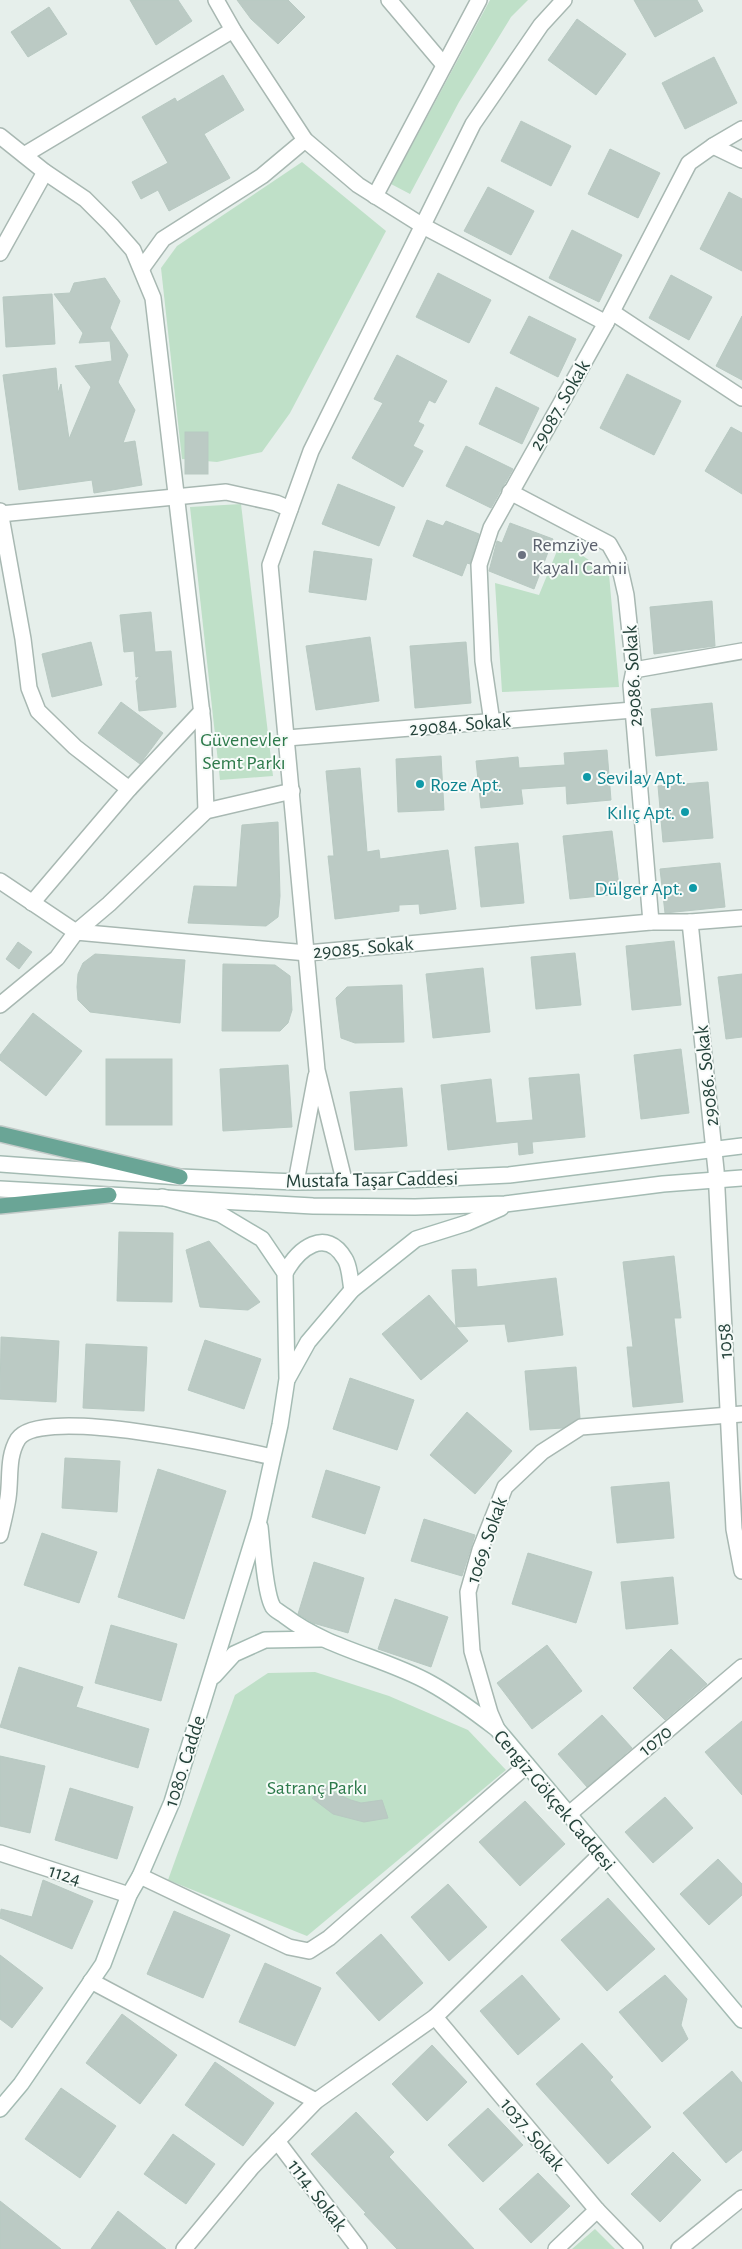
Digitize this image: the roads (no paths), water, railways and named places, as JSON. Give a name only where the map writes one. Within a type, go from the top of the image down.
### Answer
[{"type":"main road","points":[[0,1134],[180,1176]]},
{"type":"main road","points":[[0,1206],[109,1195]]},
{"type":"street","points":[[216,0],[233,30],[306,140],[358,186],[423,226],[609,317],[742,398]]},
{"type":"street","points":[[389,0],[444,65]]},
{"type":"street","points":[[376,196],[478,0]]},
{"type":"street","points":[[344,1180],[317,1070],[308,953],[270,564],[311,451],[473,124],[541,25],[564,0]]},
{"type":"street","points":[[24,155],[233,30]]},
{"type":"street","name":"29087. Sokak","points":[[492,722],[483,661],[479,565],[491,528],[609,317],[689,163],[742,129]]},
{"type":"street","points":[[0,136],[45,172],[85,199],[111,225],[133,250],[153,298],[202,711],[206,811]]},
{"type":"street","points":[[142,268],[163,239],[262,176],[306,140]]},
{"type":"street","points":[[713,146],[742,160]]},
{"type":"street","points":[[0,253],[45,172]]},
{"type":"street","points":[[129,789],[75,747],[38,711],[29,688],[24,640],[0,513],[178,498],[226,492],[276,503],[290,509]]},
{"type":"street","name":"29086. Sokak","points":[[510,492],[608,544],[618,560],[626,595],[634,670],[631,685],[651,922]]},
{"type":"street","points":[[634,670],[742,651]]},
{"type":"street","name":"29084. Sokak","points":[[287,738],[633,710]]},
{"type":"street","points":[[32,903],[129,789],[202,711]]},
{"type":"street","points":[[0,1005],[57,958],[76,932],[110,904],[206,811],[292,791]]},
{"type":"street","name":"29085. Sokak","points":[[0,881],[76,932],[308,953],[651,922],[690,922],[742,918]]},
{"type":"street","name":"29086. Sokak","points":[[690,922],[716,1175]]},
{"type":"street","points":[[296,1182],[317,1070]]},
{"type":"street","name":"Mustafa Taşar Caddesi","points":[[0,1164],[296,1182],[386,1181],[509,1175],[742,1146]]},
{"type":"street","name":"Mustafa Taşar Caddesi","points":[[0,1189],[313,1206],[414,1207],[511,1204],[716,1175],[742,1178]]},
{"type":"street","name":"1058","points":[[716,1175],[735,1414],[734,1529],[742,1571]]},
{"type":"street","points":[[162,1197],[220,1214],[262,1239],[286,1273]]},
{"type":"street","points":[[287,1379],[308,1342],[352,1290],[416,1239],[466,1223],[511,1204]]},
{"type":"street","points":[[287,1379],[286,1273],[292,1261],[302,1250],[313,1244],[325,1242],[337,1249],[346,1260],[352,1290]]},
{"type":"street","name":"1080. Cadde","points":[[0,2109],[21,2084],[103,1964],[129,1895],[140,1876],[172,1802],[259,1520],[280,1425],[287,1379]]},
{"type":"street","name":"1069. Sokak","points":[[497,1728],[490,1713],[472,1651],[468,1592],[480,1550],[505,1487],[542,1452],[581,1427],[735,1414]]},
{"type":"street","points":[[0,1536],[10,1456],[19,1437],[38,1427],[115,1428],[272,1457]]},
{"type":"street","points":[[259,1520],[268,1590],[273,1607],[322,1639]]},
{"type":"street","points":[[734,1529],[742,1546]]},
{"type":"street","points":[[210,1680],[234,1654],[265,1640],[322,1639]]},
{"type":"street","name":"Cengiz Gökçek Caddesi","points":[[322,1639],[430,1683],[497,1728],[526,1765],[742,2020]]},
{"type":"street","name":"1070","points":[[568,1814],[742,1666]]},
{"type":"street","points":[[140,1876],[289,1947],[309,1952],[329,1938],[526,1765]]},
{"type":"street","name":"1124","points":[[0,1853],[129,1895]]},
{"type":"street","points":[[184,2249],[252,2167],[316,2101],[435,2017],[602,1854]]},
{"type":"street","points":[[91,1981],[316,2101]]},
{"type":"street","name":"1037. Sokak","points":[[435,2017],[597,2210],[635,2249]]},
{"type":"street","name":"1114. Sokak","points":[[277,2141],[359,2249]]},
{"type":"street","points":[[679,2249],[742,2198]]},
{"type":"street","points":[[556,2249],[597,2210]]},
{"type":"place","name":"Remziye Kayalı Camii","points":[[522,555]]},
{"type":"place","name":"Sevilay Apt.","points":[[587,777]]},
{"type":"place","name":"Roze Apt.","points":[[420,784]]},
{"type":"place","name":"Kılıç Apt.","points":[[685,812]]},
{"type":"place","name":"Dülger Apt.","points":[[693,888]]},
{"type":"park label","name":"Güvenevler Semt Parkı","points":[[244,750]]},
{"type":"park label","name":"Satranç Parkı","points":[[317,1787]]}]
